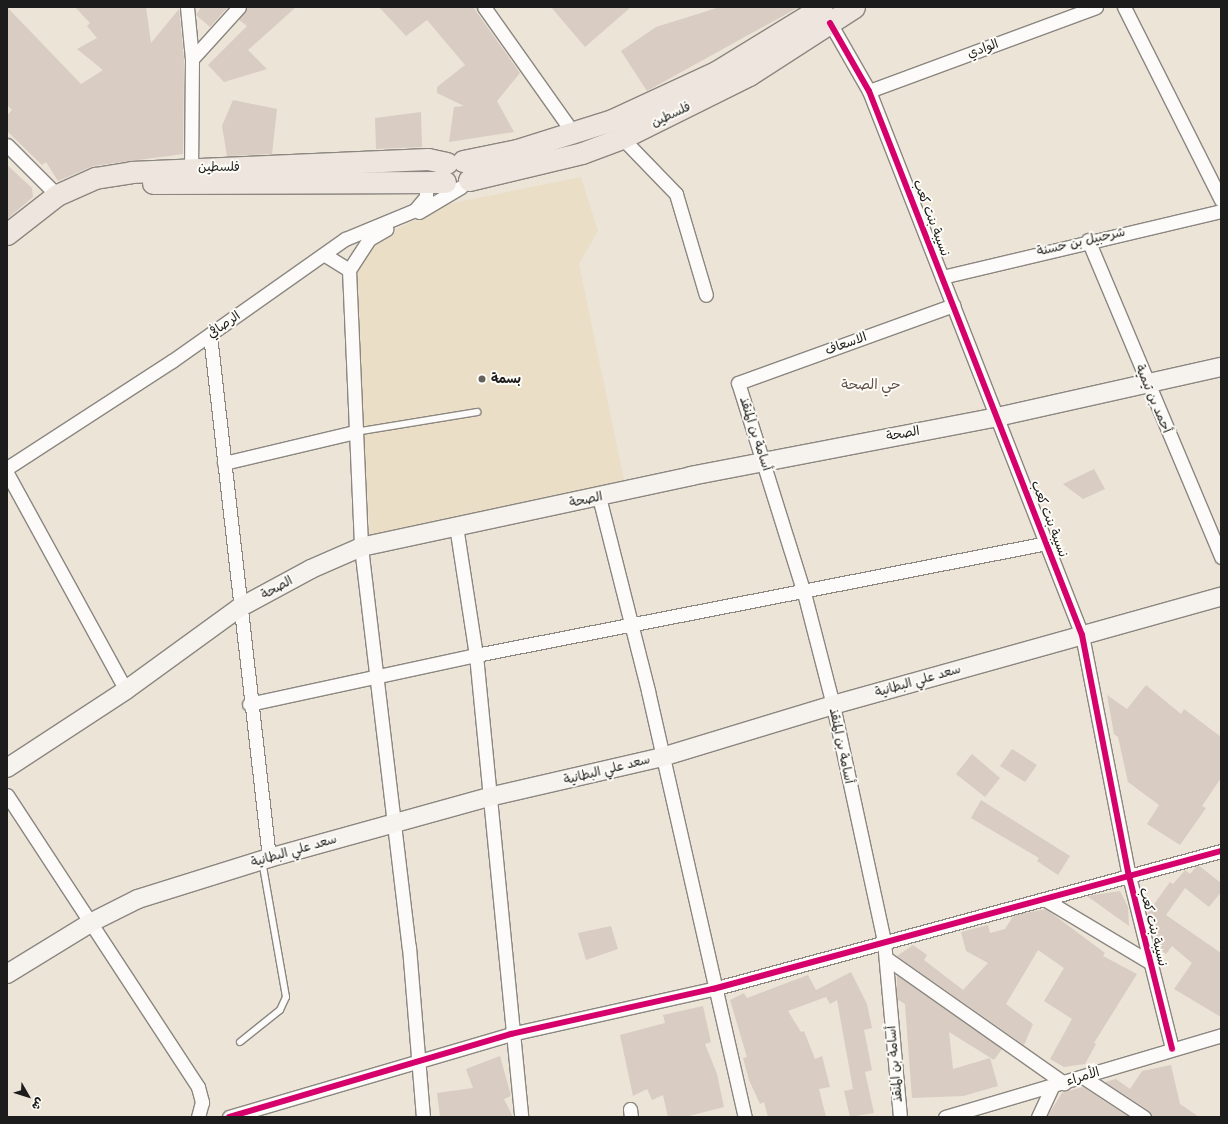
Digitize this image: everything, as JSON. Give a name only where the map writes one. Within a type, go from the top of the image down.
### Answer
[{"type":"main road","name":"فلسطين","points":[[452,175],[574,134],[716,72],[826,15],[854,7]]},
{"type":"main road","name":"فلسطين","points":[[7,250],[68,203],[96,191],[118,187],[452,175],[582,153],[622,138],[742,79],[826,15]]},
{"type":"main road","name":"فلسطين","points":[[7,234],[57,195],[95,178],[191,167],[428,158],[452,175]]},
{"type":"main road","name":"الصحة","points":[[7,768],[126,690],[239,608],[361,546],[599,498],[764,461],[997,417],[1221,367]]},
{"type":"main road","name":"سعد علي البطانية","points":[[7,974],[92,922],[138,899],[266,859],[489,796],[662,757],[833,705],[1221,597]]},
{"type":"street","points":[[186,7],[192,58],[191,167]]},
{"type":"street","points":[[192,58],[238,7]]},
{"type":"street","points":[[484,7],[574,134]]},
{"type":"street","name":"الوادي","points":[[869,91],[1096,7]]},
{"type":"street","points":[[1124,7],[1221,200]]},
{"type":"street","name":"نسيبة بنت كعب","points":[[826,15],[869,91],[1082,635],[1130,876],[1172,1049]]},
{"type":"street","points":[[622,138],[676,194],[706,295]]},
{"type":"street","points":[[7,145],[57,195]]},
{"type":"street","points":[[423,1117],[419,1063],[361,546],[349,270],[369,239],[452,175]]},
{"type":"street","name":"الرصافي","points":[[7,468],[210,335],[325,255],[345,239],[415,210],[426,197],[452,175]]},
{"type":"street","name":"شرحبيل بن حسنة","points":[[942,277],[1088,240],[1221,211]]},
{"type":"street","name":"أحمد بن تيمية","points":[[1088,240],[1221,557]]},
{"type":"street","points":[[325,255],[349,270]]},
{"type":"street","name":"الاسعاف","points":[[738,383],[953,305]]},
{"type":"street","points":[[210,335],[266,859]]},
{"type":"street","name":"أسامة بن المنقذ","points":[[738,383],[764,461],[804,593],[833,705],[884,941],[900,1117]]},
{"type":"street","points":[[224,463],[355,432]]},
{"type":"street","points":[[7,473],[126,690]]},
{"type":"street","points":[[599,498],[632,625],[713,989],[745,1117]]},
{"type":"street","points":[[456,526],[476,655],[511,1034],[521,1117]]},
{"type":"street","points":[[249,704],[377,679],[476,655],[804,593],[1047,544]]},
{"type":"street","points":[[7,795],[92,922],[198,1087],[202,1102],[198,1117]]},
{"type":"street","points":[[229,1117],[419,1063],[511,1034],[713,989],[884,941],[1221,851]]},
{"type":"street","points":[[1044,899],[1151,963]]},
{"type":"street","points":[[886,958],[1058,1085],[1038,1117]]},
{"type":"street","name":"الأمراء","points":[[945,1117],[1058,1085],[1221,1035]]},
{"type":"street","points":[[1083,1077],[1144,1117]]},
{"type":"lane","points":[[355,432],[477,412]]},
{"type":"lane","points":[[240,1042],[280,1010],[286,997],[266,859]]},
{"type":"shaded area","name":"بسمة","points":[[581,177],[598,231],[579,264],[627,494],[371,547],[351,251],[448,204]]},
{"type":"building","points":[[7,7],[81,84],[103,70],[77,49],[97,38],[87,26],[90,23],[75,7],[146,7],[151,43],[179,9],[184,59],[183,154],[93,166],[58,181],[46,162],[42,165],[7,131],[7,115],[12,110],[7,105]]},
{"type":"building","points":[[201,7],[228,7],[210,27],[196,15]]},
{"type":"building","points":[[248,7],[296,7],[248,50],[267,69],[224,82],[208,65],[247,26],[238,19]]},
{"type":"building","points":[[379,7],[473,7],[520,73],[497,101],[514,132],[449,142],[454,107],[464,106],[437,93],[437,87],[465,65],[427,20],[406,36]]},
{"type":"building","points":[[551,7],[631,7],[585,47]]},
{"type":"building","points":[[720,7],[799,7],[647,91],[621,51],[656,27]]},
{"type":"building","points":[[233,100],[277,109],[272,154],[227,156],[222,126]]},
{"type":"building","points":[[421,112],[422,147],[376,149],[375,118]]},
{"type":"building","points":[[7,165],[32,188],[33,197],[7,219]]},
{"type":"building","points":[[1094,469],[1105,489],[1083,499],[1063,484]]},
{"type":"building","points":[[1146,685],[1181,714],[1184,709],[1221,737],[1221,778],[1202,806],[1206,808],[1180,845],[1147,824],[1159,805],[1128,782],[1118,737],[1114,734],[1107,695],[1127,709]]},
{"type":"building","points":[[1012,749],[1037,765],[1025,782],[1000,766]]},
{"type":"building","points":[[972,754],[1000,778],[985,797],[956,774]]},
{"type":"building","points":[[981,800],[1070,856],[1058,875],[1037,861],[1039,858],[971,818]]},
{"type":"building","points":[[1198,865],[1221,883],[1221,892],[1209,907],[1185,888],[1166,915],[1221,953],[1221,1017],[1174,989],[1192,963],[1172,946],[1166,954],[1160,949],[1147,914],[1170,882],[1173,884],[1185,870],[1190,874]]},
{"type":"building","points":[[1120,891],[1128,907],[1129,926],[1087,896]]},
{"type":"building","points":[[1046,909],[1105,953],[1103,956],[1137,974],[1094,1043],[1096,1044],[1085,1064],[1064,1067],[1050,1059],[1072,1019],[1044,1001],[1064,968],[1038,950],[1006,1004],[1033,1024],[1024,1045],[897,956],[913,945],[927,955],[924,960],[963,990],[988,963],[966,951],[961,932],[988,925],[990,933],[1005,929],[1014,915]]},
{"type":"building","points":[[611,926],[618,949],[586,960],[578,933]]},
{"type":"building","points":[[851,972],[867,1004],[872,1028],[864,1030],[872,1070],[865,1072],[874,1113],[850,1117],[844,1091],[853,1089],[837,1000],[830,1004],[826,997],[788,1011],[801,1032],[804,1031],[815,1059],[822,1056],[830,1087],[819,1089],[826,1117],[768,1117],[764,1102],[760,1104],[749,1080],[743,1058],[747,1057],[730,1000],[744,993],[747,998],[808,975],[816,990]]},
{"type":"building","points":[[897,975],[1002,1049],[994,1060],[949,1032],[953,1069],[990,1058],[998,1086],[963,1096],[912,1098],[905,1004],[897,999]]},
{"type":"building","points":[[703,1006],[711,1042],[705,1044],[717,1074],[724,1107],[685,1117],[668,1117],[663,1095],[652,1100],[647,1089],[633,1096],[620,1035],[665,1023],[663,1015]]},
{"type":"building","points":[[500,1056],[511,1096],[504,1099],[513,1117],[440,1117],[437,1093],[473,1088],[466,1069]]},
{"type":"building","points":[[1171,1065],[1180,1104],[1199,1117],[1152,1117],[1148,1110],[1105,1082],[1116,1079],[1130,1089],[1142,1071]]},
{"type":"building","points":[[1083,1087],[1129,1117],[1047,1117],[1062,1093]]},
{"type":"cycle path","points":[[830,23],[869,91],[1082,635],[1129,876],[1172,1049]]},
{"type":"cycle path","points":[[229,1117],[511,1034],[713,989],[1221,851]]},
{"type":"place","name":"بسمة","points":[[482,379]]},
{"type":"district","name":"حي الصحة","points":[[871,385]]}]
